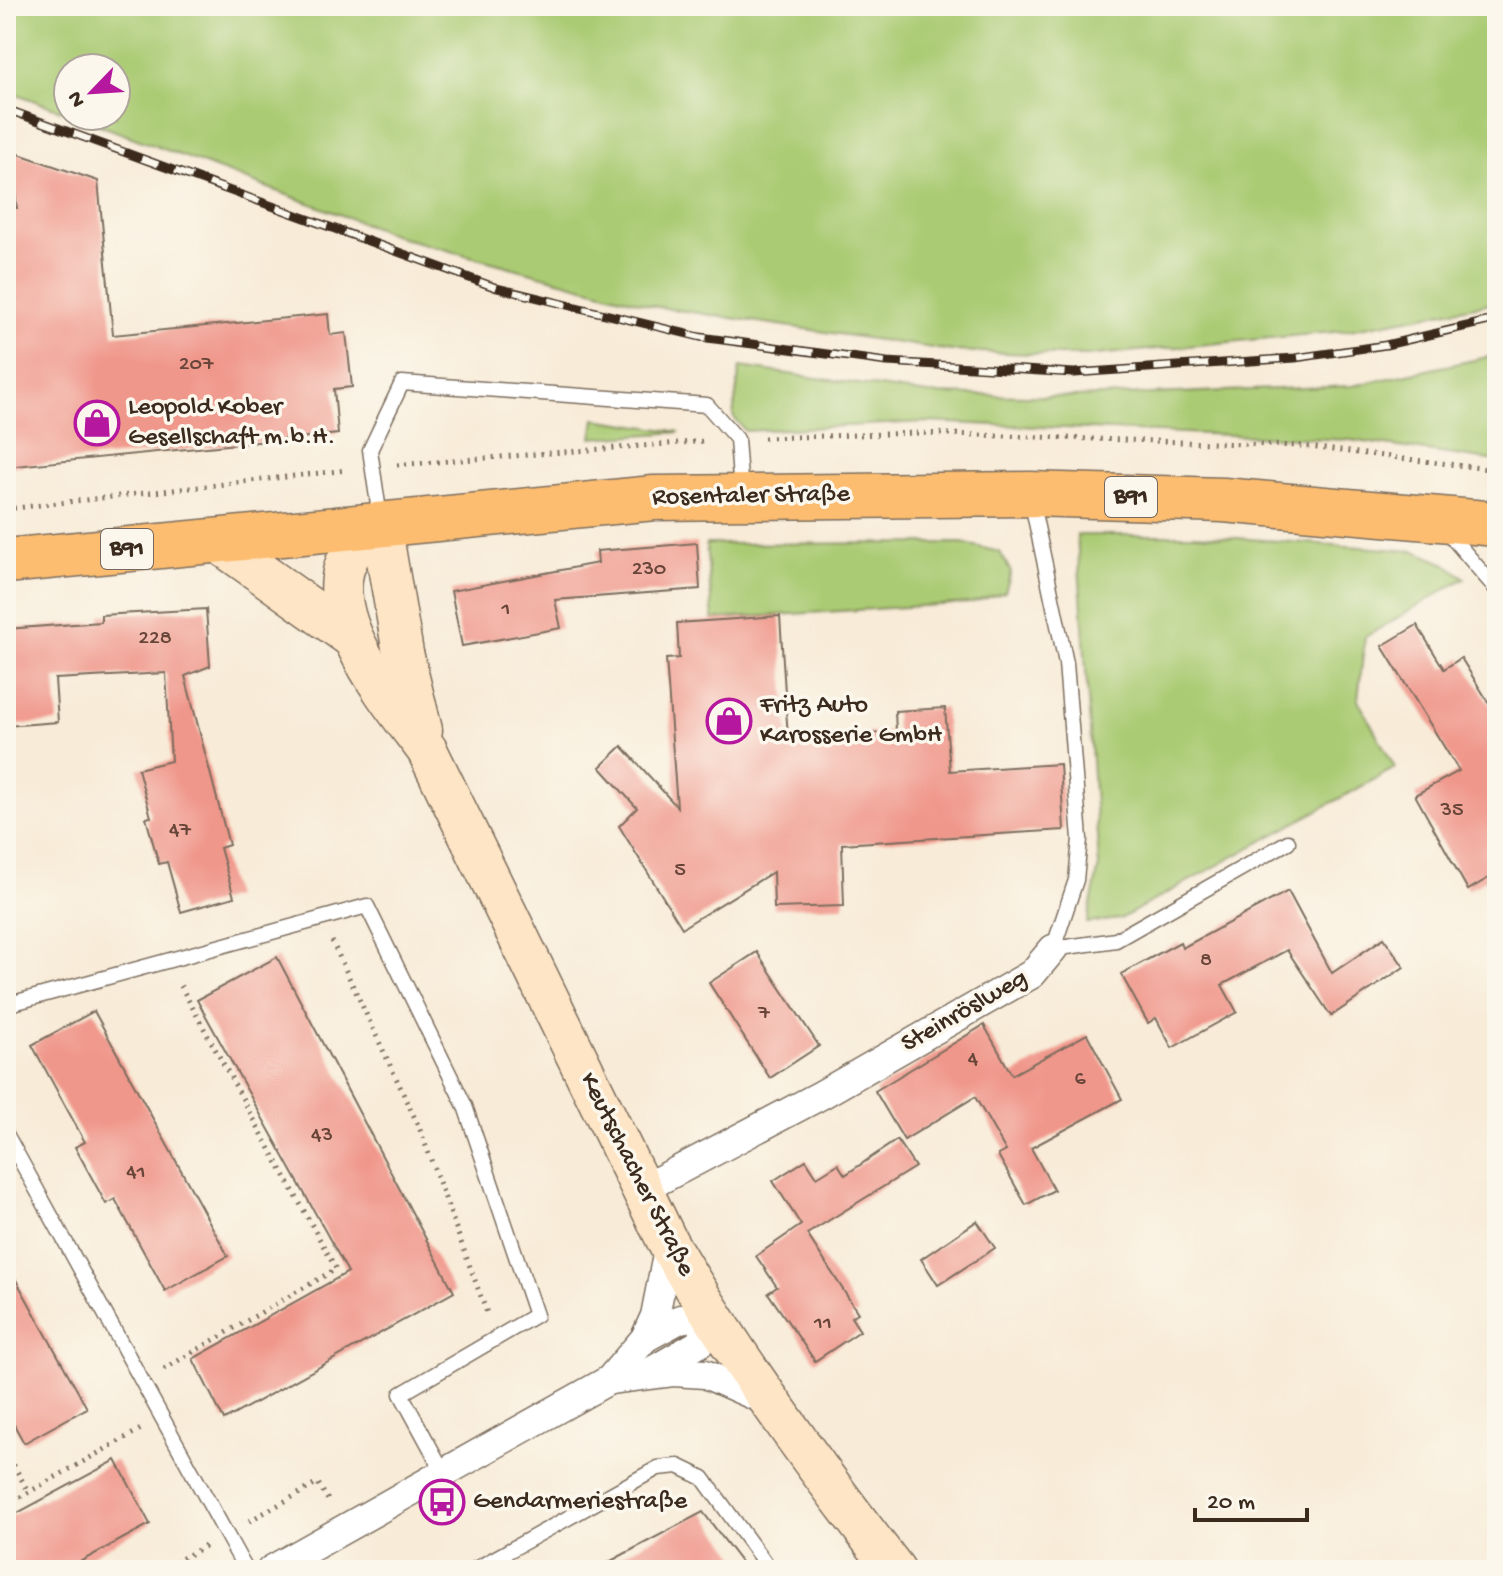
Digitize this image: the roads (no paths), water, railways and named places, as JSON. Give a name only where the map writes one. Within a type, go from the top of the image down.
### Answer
[{"type":"main road","name":"Rosentaler Straße","points":[[6,561],[654,498],[1030,494],[1223,500],[1434,516],[1497,524]]},
{"type":"main road","points":[[381,525],[353,551],[342,582],[351,637],[389,700],[427,750]]},
{"type":"main road","points":[[381,525],[403,653],[427,750]]},
{"type":"main road","points":[[215,540],[351,637]]},
{"type":"main road","name":"Keutschacher Straße","points":[[427,750],[669,1245],[710,1314],[769,1402],[895,1570]]},
{"type":"street","name":"Steinröslweg","points":[[641,1190],[821,1095],[1032,974],[1053,949]]},
{"type":"street","points":[[271,1570],[609,1380],[645,1338],[655,1316],[669,1245]]},
{"type":"street","points":[[642,1376],[700,1343],[710,1314],[680,1319],[645,1338]]},
{"type":"street","points":[[609,1380],[705,1374],[769,1402]]},
{"type":"lane","points":[[381,525],[370,450],[402,383],[707,405],[737,439],[741,497]]},
{"type":"lane","points":[[1030,494],[1066,663],[1080,839],[1076,880],[1053,949]]},
{"type":"lane","points":[[1434,516],[1497,590]]},
{"type":"lane","name":"Steinröslweg","points":[[1053,949],[1116,940],[1288,842]]},
{"type":"lane","points":[[6,1005],[367,906],[465,1106],[536,1315],[401,1394],[444,1473]]},
{"type":"lane","points":[[6,1134],[246,1570]]},
{"type":"lane","points":[[474,1570],[658,1468],[678,1466],[703,1478],[770,1570]]},
{"type":"railway","points":[[6,109],[497,288],[700,337],[887,362],[1074,373],[1295,358],[1386,345],[1497,319]]},
{"type":"place","name":"Leopold Kober Gesellschaft m.b.H.","points":[[97,423]]},
{"type":"place","name":"Fritz Auto Karosserie GmbH","points":[[729,721]]},
{"type":"place","name":"Gendarmeriestraße","points":[[442,1502]]}]
